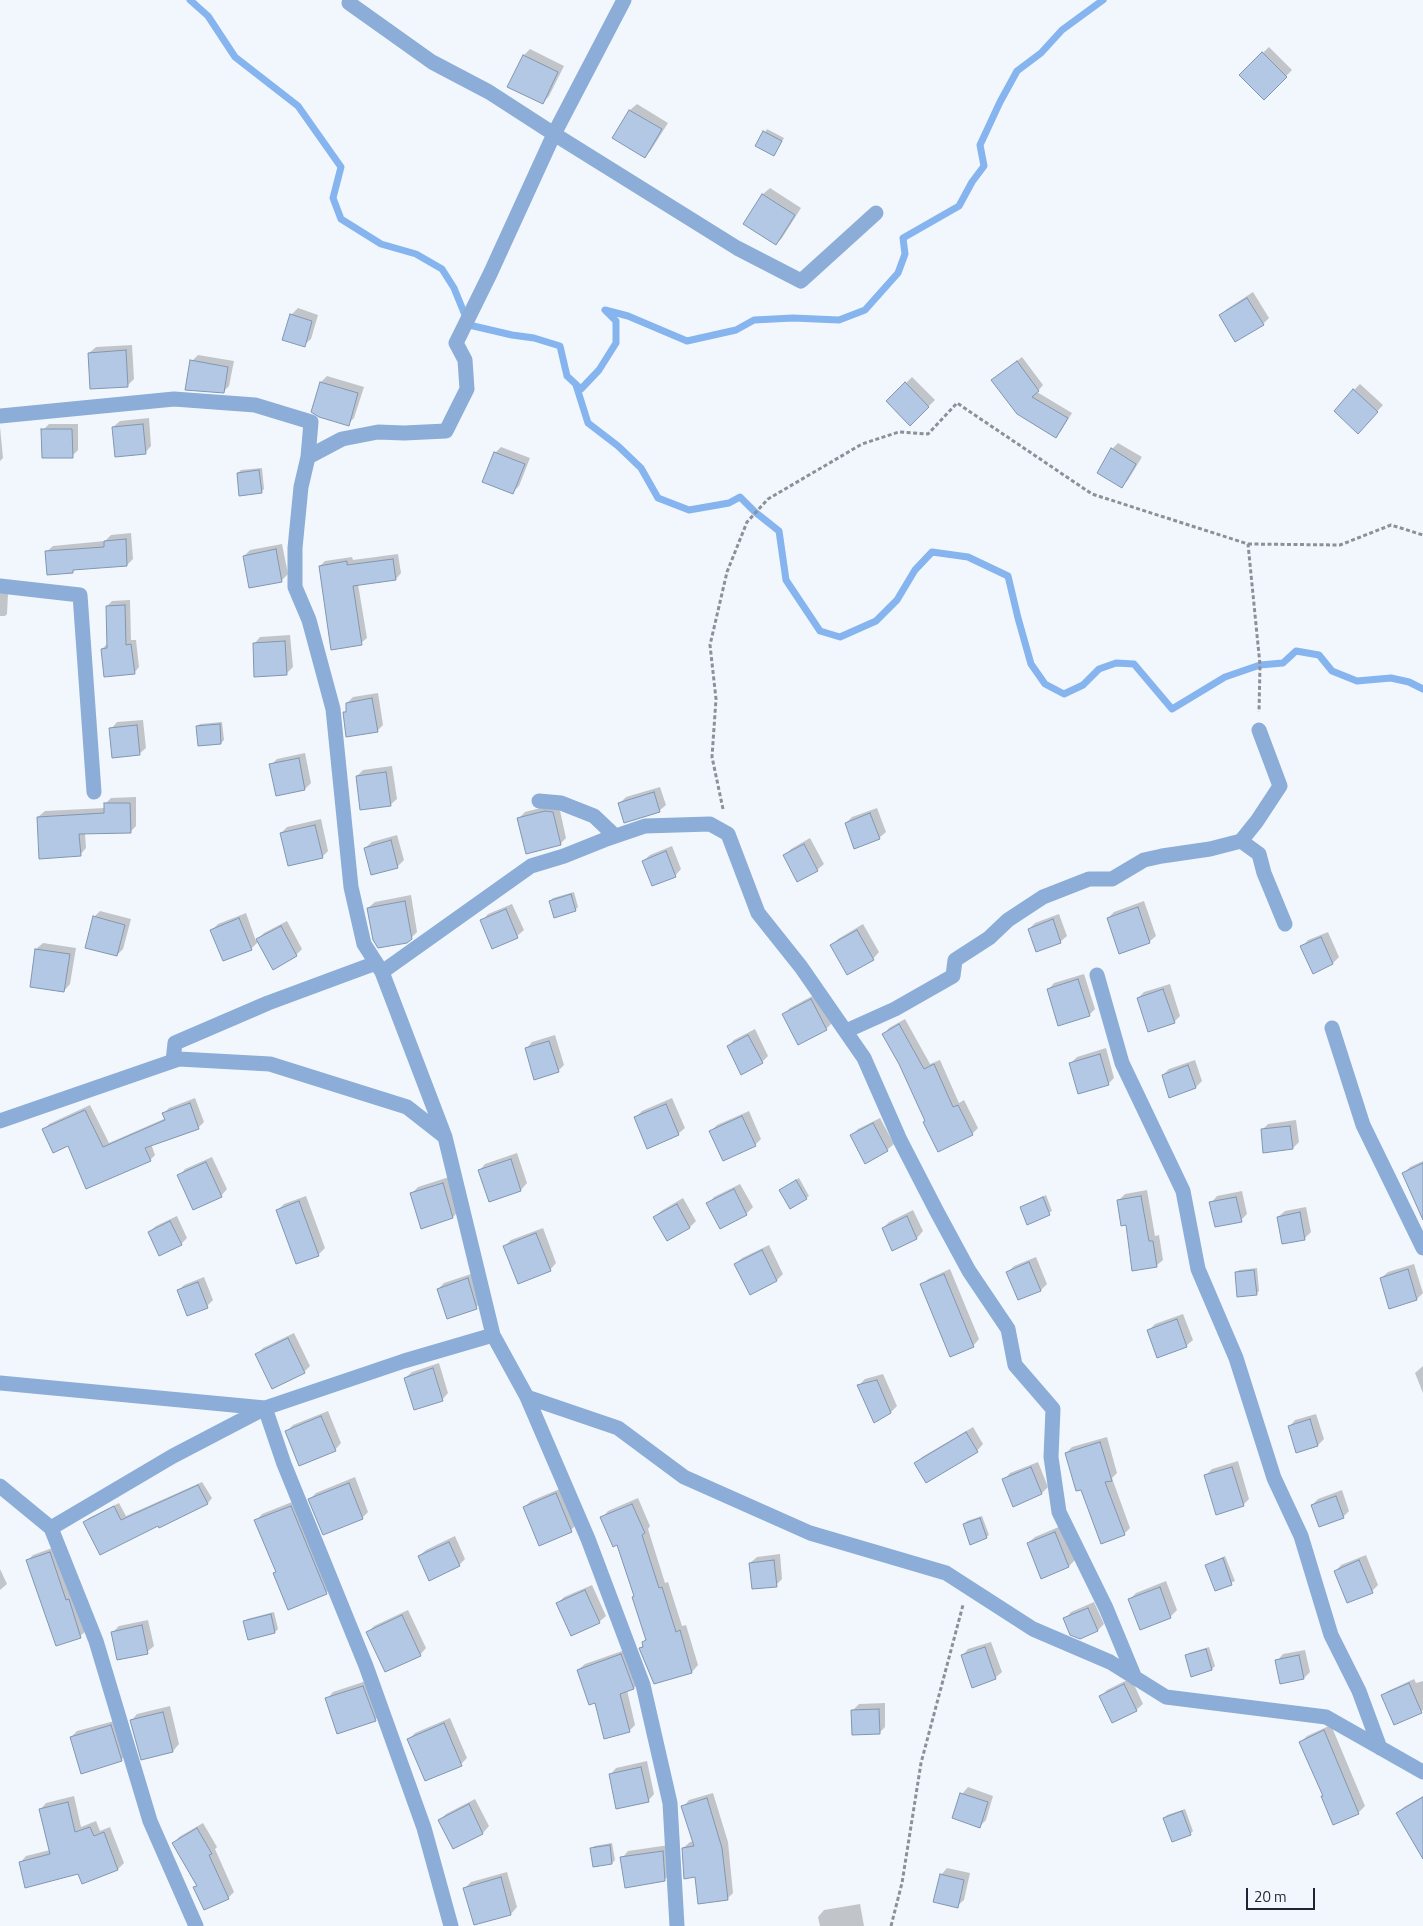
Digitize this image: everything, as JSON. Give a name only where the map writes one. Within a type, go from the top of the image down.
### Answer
[{"type":"street","points":[[308,457],[342,439],[378,432],[404,433],[446,430],[467,389],[465,360],[456,343],[554,134],[624,0]]},
{"type":"street","points":[[349,3],[432,62],[489,92],[737,248],[801,280],[876,214]]},
{"type":"street","points":[[0,416],[174,398],[256,405],[311,422],[308,457],[301,487],[296,538],[295,587],[309,620],[333,708],[351,887],[364,944],[379,968],[445,1137],[493,1335],[527,1397],[588,1539],[643,1684],[670,1803],[677,1926]]},
{"type":"street","points":[[0,586],[80,595],[94,792]]},
{"type":"street","points":[[846,1031],[895,1009],[953,976],[955,960],[989,938],[1008,920],[1043,898],[1089,879],[1112,879],[1144,860],[1210,849],[1240,841],[1257,821],[1280,786],[1259,730]]},
{"type":"street","points":[[540,802],[561,803],[594,816],[615,836]]},
{"type":"street","points":[[173,1061],[175,1043],[268,1002],[379,968],[532,866],[645,826],[710,824],[728,834],[758,913],[801,967],[864,1058],[900,1140],[969,1272],[1008,1329],[1015,1365],[1053,1409],[1051,1456],[1059,1512],[1106,1608],[1135,1678]]},
{"type":"street","points":[[1240,841],[1259,854],[1264,873],[1285,924]]},
{"type":"street","points":[[1097,975],[1122,1063],[1183,1191],[1198,1269],[1236,1358],[1274,1478],[1301,1536],[1331,1634],[1359,1691],[1380,1748]]},
{"type":"street","points":[[1332,1028],[1363,1125],[1423,1248]]},
{"type":"street","points":[[0,1121],[179,1059],[270,1064],[407,1107],[445,1137]]},
{"type":"street","points":[[51,1528],[173,1456],[265,1408],[404,1361],[493,1335]]},
{"type":"street","points":[[0,1384],[265,1408]]},
{"type":"street","points":[[527,1397],[618,1428],[684,1477],[810,1533],[946,1573],[1033,1630],[1110,1662],[1166,1697],[1326,1717],[1423,1772]]},
{"type":"street","points":[[265,1408],[284,1464],[366,1666],[424,1828],[451,1926]]},
{"type":"street","points":[[0,1486],[51,1528],[96,1641],[150,1821],[196,1926]]},
{"type":"path","points":[[728,834],[712,757],[716,699],[710,645],[727,572],[747,522],[768,499],[862,444],[899,432],[928,434],[957,402],[1092,494],[1248,544],[1340,545],[1391,525],[1423,535]]},
{"type":"path","points":[[1248,544],[1260,666],[1259,730]]},
{"type":"path","points":[[890,1926],[902,1883],[921,1763],[968,1587]]},
{"type":"building","points":[[1262,52],[1287,77],[1264,100],[1239,75]]},
{"type":"building","points":[[523,55],[558,72],[543,104],[507,87]]},
{"type":"building","points":[[629,110],[662,129],[645,158],[612,138]]},
{"type":"building","points":[[763,131],[782,141],[774,156],[755,146]]},
{"type":"building","points":[[762,194],[795,215],[776,245],[743,224]]},
{"type":"building","points":[[1247,298],[1264,325],[1235,342],[1219,315]]},
{"type":"building","points":[[290,314],[312,321],[305,347],[282,340]]},
{"type":"building","points":[[126,350],[128,387],[90,389],[88,353]]},
{"type":"building","points":[[190,360],[228,367],[224,393],[185,390]]},
{"type":"building","points":[[1017,361],[1039,391],[1032,397],[1068,418],[1056,438],[1017,414],[991,380]]},
{"type":"building","points":[[320,382],[358,393],[349,426],[319,417],[311,412]]},
{"type":"building","points":[[905,382],[929,407],[910,426],[886,401]]},
{"type":"building","points":[[1353,389],[1378,412],[1358,434],[1334,411]]},
{"type":"building","points":[[143,424],[146,454],[115,457],[112,427]]},
{"type":"building","points":[[41,429],[72,429],[73,458],[42,458]]},
{"type":"building","points":[[1111,448],[1136,464],[1122,488],[1097,473]]},
{"type":"building","points":[[494,452],[525,464],[513,494],[482,482]]},
{"type":"building","points":[[259,470],[262,493],[239,496],[237,473]]},
{"type":"building","points":[[126,539],[127,566],[73,570],[73,573],[47,575],[45,551],[104,547],[104,541]]},
{"type":"building","points":[[276,549],[282,582],[249,588],[243,556]]},
{"type":"building","points":[[393,559],[396,580],[353,586],[362,645],[331,650],[319,566],[347,561],[347,565]]},
{"type":"building","points":[[125,605],[126,645],[131,644],[135,674],[104,677],[101,649],[107,648],[106,606]]},
{"type":"building","points":[[285,641],[287,675],[254,677],[253,643]]},
{"type":"building","points":[[372,698],[378,732],[346,737],[343,712],[346,712],[346,703]]},
{"type":"building","points":[[220,724],[221,744],[198,746],[196,726]]},
{"type":"building","points":[[137,725],[140,755],[112,758],[109,728]]},
{"type":"building","points":[[299,758],[305,790],[276,796],[269,764]]},
{"type":"building","points":[[386,772],[391,806],[360,810],[356,776]]},
{"type":"building","points":[[654,792],[660,812],[624,823],[618,803]]},
{"type":"building","points":[[104,803],[130,803],[131,833],[79,834],[81,856],[39,859],[37,817],[104,813]]},
{"type":"building","points":[[545,811],[553,812],[561,845],[526,854],[517,818]]},
{"type":"building","points":[[870,813],[880,839],[854,849],[845,823]]},
{"type":"building","points":[[315,825],[323,858],[288,866],[280,833]]},
{"type":"building","points":[[391,840],[398,868],[371,875],[364,848]]},
{"type":"building","points":[[804,844],[818,871],[797,882],[783,855]]},
{"type":"building","points":[[666,851],[676,877],[652,886],[642,861]]},
{"type":"building","points":[[571,894],[576,911],[554,918],[549,901]]},
{"type":"building","points":[[405,901],[412,939],[407,943],[378,948],[373,940],[367,908]]},
{"type":"building","points":[[1138,907],[1150,943],[1119,954],[1107,918]]},
{"type":"building","points":[[506,909],[518,938],[492,949],[480,920]]},
{"type":"building","points":[[93,916],[125,925],[117,956],[85,948]]},
{"type":"building","points":[[239,918],[252,950],[223,961],[210,930]]},
{"type":"building","points":[[1053,919],[1061,943],[1036,952],[1028,929]]},
{"type":"building","points":[[281,926],[297,956],[273,970],[256,939]]},
{"type":"building","points":[[857,930],[874,960],[847,975],[830,945]]},
{"type":"building","points":[[1321,937],[1333,964],[1313,974],[1300,946]]},
{"type":"building","points":[[35,949],[70,954],[64,992],[30,987]]},
{"type":"building","points":[[1078,979],[1090,1016],[1058,1026],[1047,989]]},
{"type":"building","points":[[1163,989],[1175,1023],[1148,1032],[1137,998]]},
{"type":"building","points":[[811,999],[827,1030],[798,1045],[782,1014]]},
{"type":"building","points":[[899,1024],[924,1069],[934,1064],[953,1107],[958,1105],[973,1135],[938,1152],[923,1122],[925,1121],[899,1064],[882,1034]]},
{"type":"building","points":[[748,1035],[763,1063],[741,1075],[727,1046]]},
{"type":"building","points":[[549,1041],[559,1072],[534,1080],[525,1048]]},
{"type":"building","points":[[1100,1054],[1109,1085],[1078,1094],[1069,1063]]},
{"type":"building","points":[[1188,1065],[1196,1088],[1169,1098],[1162,1075]]},
{"type":"building","points":[[190,1103],[199,1129],[145,1148],[151,1161],[86,1189],[68,1146],[53,1153],[42,1129],[85,1110],[103,1147],[165,1120],[162,1113]]},
{"type":"building","points":[[666,1104],[679,1135],[647,1149],[634,1117]]},
{"type":"building","points":[[742,1116],[756,1146],[723,1161],[709,1131]]},
{"type":"building","points":[[873,1123],[888,1151],[865,1164],[850,1135]]},
{"type":"building","points":[[1290,1126],[1293,1149],[1263,1153],[1261,1129]]},
{"type":"building","points":[[511,1159],[521,1191],[489,1202],[478,1170]]},
{"type":"building","points":[[206,1162],[222,1197],[193,1210],[177,1175]]},
{"type":"building","points":[[1423,1163],[1423,1220],[1402,1173]]},
{"type":"building","points":[[796,1180],[807,1199],[790,1209],[779,1190]]},
{"type":"building","points":[[443,1183],[453,1218],[421,1229],[410,1193]]},
{"type":"building","points":[[734,1189],[747,1215],[720,1229],[706,1203]]},
{"type":"building","points":[[1141,1196],[1149,1241],[1153,1241],[1157,1267],[1132,1271],[1126,1225],[1121,1226],[1117,1200]]},
{"type":"building","points":[[1043,1197],[1050,1215],[1027,1225],[1020,1207]]},
{"type":"building","points":[[1236,1197],[1242,1222],[1215,1227],[1209,1202]]},
{"type":"building","points":[[299,1201],[319,1256],[296,1264],[276,1210]]},
{"type":"building","points":[[677,1204],[690,1228],[667,1241],[653,1217]]},
{"type":"building","points":[[1300,1212],[1305,1240],[1282,1244],[1277,1217]]},
{"type":"building","points":[[907,1216],[917,1239],[892,1251],[882,1228]]},
{"type":"building","points":[[170,1221],[182,1245],[159,1256],[148,1232]]},
{"type":"building","points":[[536,1233],[551,1271],[518,1284],[503,1246]]},
{"type":"building","points":[[762,1250],[777,1281],[750,1295],[734,1264]]},
{"type":"building","points":[[1029,1262],[1041,1291],[1018,1300],[1006,1272]]},
{"type":"building","points":[[1408,1269],[1417,1300],[1389,1309],[1380,1278]]},
{"type":"building","points":[[1254,1270],[1257,1295],[1237,1297],[1235,1272]]},
{"type":"building","points":[[944,1274],[974,1347],[950,1357],[920,1284]]},
{"type":"building","points":[[468,1278],[477,1309],[447,1319],[437,1289]]},
{"type":"building","points":[[198,1282],[208,1308],[187,1316],[177,1290]]},
{"type":"building","points":[[1177,1319],[1187,1347],[1157,1358],[1147,1330]]},
{"type":"building","points":[[288,1338],[305,1373],[272,1389],[255,1354]]},
{"type":"building","points":[[433,1368],[443,1401],[414,1410],[404,1378]]},
{"type":"building","points":[[877,1380],[891,1413],[874,1423],[857,1385]]},
{"type":"building","points":[[321,1416],[336,1451],[299,1466],[285,1431]]},
{"type":"building","points":[[1310,1419],[1318,1446],[1296,1453],[1288,1426]]},
{"type":"building","points":[[966,1432],[978,1452],[926,1483],[914,1463]]},
{"type":"building","points":[[1100,1442],[1112,1481],[1105,1482],[1125,1535],[1101,1544],[1081,1490],[1076,1491],[1065,1453]]},
{"type":"building","points":[[1031,1467],[1042,1494],[1013,1507],[1002,1479]]},
{"type":"building","points":[[1232,1467],[1244,1506],[1216,1515],[1204,1475]]},
{"type":"building","points":[[349,1483],[363,1519],[323,1535],[308,1499]]},
{"type":"building","points":[[198,1485],[208,1504],[100,1555],[83,1522],[114,1506],[121,1520]]},
{"type":"building","points":[[556,1493],[572,1532],[539,1546],[523,1507]]},
{"type":"building","points":[[1336,1496],[1344,1518],[1319,1527],[1311,1505]]},
{"type":"building","points":[[632,1504],[645,1533],[642,1535],[659,1588],[662,1587],[676,1632],[680,1630],[692,1673],[654,1684],[639,1648],[643,1647],[642,1642],[646,1640],[632,1597],[634,1596],[617,1545],[613,1547],[600,1517]]},
{"type":"building","points":[[291,1506],[327,1594],[288,1610],[273,1573],[276,1572],[254,1520]]},
{"type":"building","points":[[980,1518],[987,1538],[970,1545],[963,1524]]},
{"type":"building","points":[[1055,1532],[1069,1567],[1041,1579],[1027,1543]]},
{"type":"building","points":[[449,1542],[460,1566],[429,1581],[418,1556]]},
{"type":"building","points":[[50,1552],[66,1600],[69,1599],[81,1638],[56,1646],[26,1560]]},
{"type":"building","points":[[1223,1558],[1232,1585],[1215,1591],[1205,1565]]},
{"type":"building","points":[[774,1560],[777,1587],[752,1589],[749,1563]]},
{"type":"building","points":[[1359,1560],[1373,1593],[1347,1603],[1334,1571]]},
{"type":"building","points":[[1160,1587],[1171,1618],[1140,1630],[1128,1599]]},
{"type":"building","points":[[585,1590],[600,1623],[571,1636],[556,1603]]},
{"type":"building","points":[[1088,1608],[1098,1631],[1080,1639],[1070,1635],[1063,1618]]},
{"type":"building","points":[[271,1614],[275,1633],[248,1640],[243,1621]]},
{"type":"building","points":[[402,1615],[421,1656],[385,1672],[366,1632]]},
{"type":"building","points":[[142,1625],[148,1654],[117,1660],[111,1632]]},
{"type":"building","points":[[985,1647],[996,1679],[972,1688],[961,1655]]},
{"type":"building","points":[[1206,1649],[1212,1670],[1191,1677],[1185,1655]]},
{"type":"building","points":[[621,1654],[634,1689],[620,1694],[630,1732],[604,1739],[595,1703],[589,1705],[577,1670]]},
{"type":"building","points":[[1299,1655],[1304,1679],[1280,1684],[1275,1660]]},
{"type":"building","points":[[1409,1683],[1422,1713],[1394,1725],[1381,1695]]},
{"type":"building","points":[[1124,1684],[1137,1711],[1112,1723],[1099,1696]]},
{"type":"building","points":[[363,1686],[376,1721],[337,1734],[325,1698]]},
{"type":"building","points":[[879,1709],[880,1734],[852,1735],[851,1710]]},
{"type":"building","points":[[163,1712],[173,1752],[141,1760],[130,1720]]},
{"type":"building","points":[[444,1723],[462,1766],[425,1781],[407,1739]]},
{"type":"building","points":[[111,1725],[122,1761],[81,1774],[70,1737]]},
{"type":"building","points":[[1324,1730],[1359,1814],[1333,1825],[1321,1796],[1323,1796],[1299,1742]]},
{"type":"building","points":[[641,1767],[649,1802],[616,1809],[609,1774]]},
{"type":"building","points":[[960,1793],[988,1802],[980,1828],[952,1818]]},
{"type":"building","points":[[1423,1797],[1423,1859],[1396,1813]]},
{"type":"building","points":[[707,1798],[722,1848],[728,1900],[698,1904],[695,1877],[684,1879],[682,1848],[694,1846],[681,1806]]},
{"type":"building","points":[[68,1802],[75,1832],[90,1827],[94,1836],[104,1832],[118,1870],[82,1884],[78,1874],[25,1888],[19,1862],[50,1854],[39,1809]]},
{"type":"building","points":[[469,1804],[483,1834],[453,1849],[438,1820]]},
{"type":"building","points":[[1182,1811],[1191,1835],[1172,1842],[1163,1818]]},
{"type":"building","points":[[197,1828],[212,1854],[209,1855],[229,1899],[204,1910],[193,1887],[197,1886],[172,1843]]},
{"type":"building","points":[[610,1845],[612,1864],[593,1867],[590,1848]]},
{"type":"building","points":[[663,1851],[665,1881],[625,1888],[620,1857]]},
{"type":"building","points":[[940,1874],[964,1880],[958,1908],[933,1902]]},
{"type":"building","points":[[501,1877],[511,1915],[474,1925],[463,1888]]},
{"type":"waterway","points":[[190,0],[208,16],[235,57],[298,106],[341,167],[333,198],[341,219],[381,244],[416,254],[442,269],[454,288],[469,325],[534,338],[560,346],[567,376],[581,389],[599,370],[616,343],[616,321],[605,310],[628,316],[687,341],[736,330],[754,320],[793,318],[839,320],[865,310],[898,273],[905,254],[903,238],[959,206],[972,182],[984,166],[980,145],[1017,71],[1041,53],[1062,30],[1103,0]]},
{"type":"waterway","points":[[576,385],[588,423],[618,446],[641,468],[658,498],[689,510],[729,503],[740,497],[779,531],[786,580],[820,631],[840,637],[876,621],[897,600],[915,570],[932,552],[968,557],[1008,576],[1031,664],[1045,684],[1064,694],[1083,685],[1099,669],[1116,663],[1134,664],[1172,709],[1225,677],[1260,665],[1283,663],[1296,651],[1319,655],[1332,671],[1357,681],[1391,678],[1409,682],[1423,689]]}]
